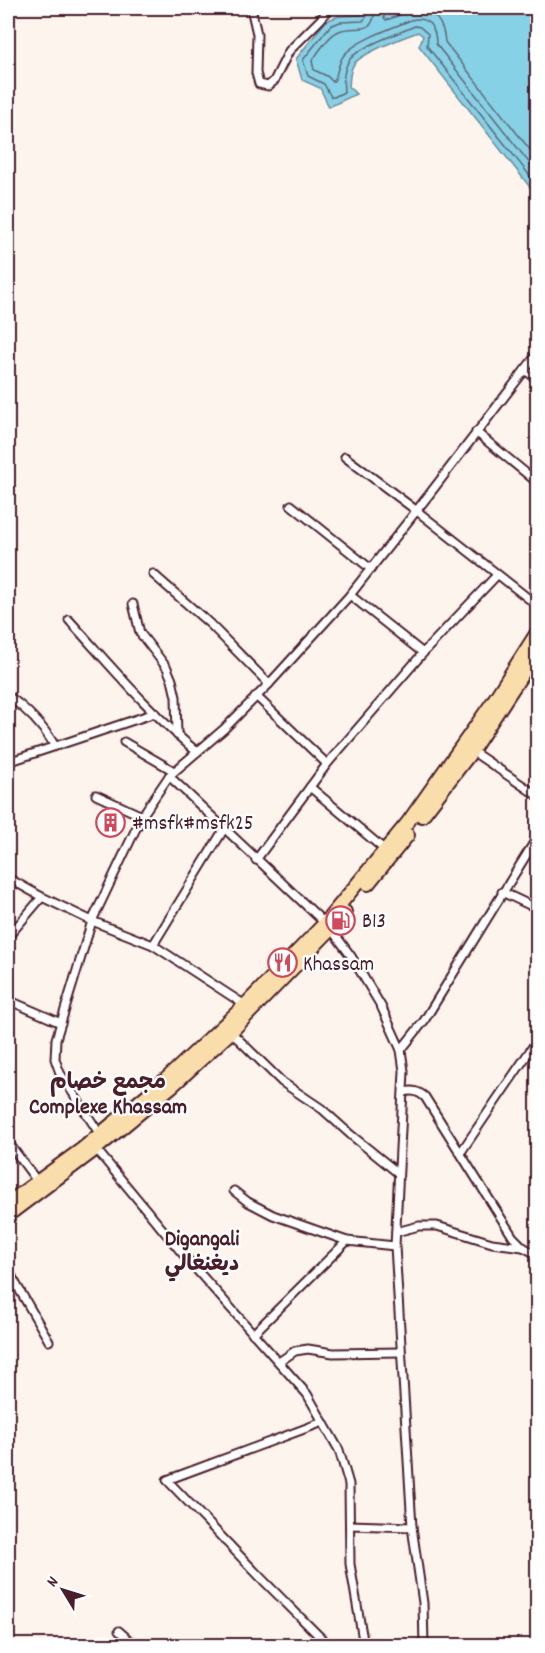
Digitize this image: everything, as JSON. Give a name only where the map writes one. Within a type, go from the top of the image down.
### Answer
[{"type":"highway","points":[[8,1203],[82,1149],[165,1080],[327,927],[463,746],[537,631]]},
{"type":"highway","points":[[8,1215],[96,1149],[171,1087],[231,1032],[392,855],[471,751],[537,650]]},
{"type":"street","points":[[251,8],[257,34],[256,73],[260,84],[268,86],[274,81],[289,51],[329,8]]},
{"type":"street","points":[[99,1133],[60,1073],[55,1059],[56,1039],[92,921],[142,816],[171,774],[224,729],[350,596],[537,353]]},
{"type":"street","points":[[525,370],[537,380]]},
{"type":"street","points":[[476,432],[537,483]]},
{"type":"street","points":[[345,457],[537,606]]},
{"type":"street","points":[[291,506],[371,569]]},
{"type":"street","points":[[153,574],[210,624],[269,684]]},
{"type":"street","points":[[256,860],[327,764],[423,653],[497,575]]},
{"type":"street","points":[[350,596],[423,653]]},
{"type":"street","points":[[133,604],[140,633],[167,668],[172,680],[176,697],[177,735]]},
{"type":"street","points":[[69,620],[155,713],[197,752]]},
{"type":"street","points":[[8,696],[44,728],[55,746]]},
{"type":"street","points":[[256,696],[327,764]]},
{"type":"street","points":[[8,762],[155,713]]},
{"type":"street","points":[[124,742],[171,774],[224,829],[327,927],[351,956],[381,1006],[401,1050],[404,1092],[395,1246],[412,1527],[423,1603],[424,1646]]},
{"type":"street","points":[[471,751],[537,796]]},
{"type":"street","points":[[310,787],[385,850]]},
{"type":"street","points":[[96,795],[142,816]]},
{"type":"street","points":[[153,945],[224,829]]},
{"type":"street","points":[[401,1050],[424,1020],[537,836]]},
{"type":"street","points":[[8,878],[92,921],[153,945],[245,1005]]},
{"type":"street","points":[[502,892],[537,909]]},
{"type":"street","points":[[8,937],[42,897]]},
{"type":"street","points":[[8,1000],[61,1023]]},
{"type":"street","points":[[231,1032],[282,1082],[322,1108],[351,1136],[398,1173]]},
{"type":"street","points":[[461,1152],[537,1039]]},
{"type":"street","points":[[404,1092],[415,1091],[425,1097],[504,1224],[523,1247]]},
{"type":"street","points":[[8,1142],[38,1181]]},
{"type":"street","points":[[96,1149],[187,1258],[307,1394],[339,1450],[349,1484],[350,1564],[364,1646]]},
{"type":"street","points":[[234,1191],[248,1202],[273,1215],[347,1241],[395,1246]]},
{"type":"street","points":[[396,1232],[419,1226],[437,1226],[492,1243],[523,1247],[537,1253]]},
{"type":"street","points":[[254,1334],[347,1241]]},
{"type":"street","points":[[8,1270],[49,1341]]},
{"type":"street","points":[[279,1362],[294,1351],[308,1349],[333,1353],[401,1352]]},
{"type":"street","points":[[323,1422],[167,1480],[263,1580],[324,1641],[332,1646]]},
{"type":"street","points":[[350,1525],[412,1527]]},
{"type":"street","points":[[119,1630],[136,1646]]},
{"type":"street","points":[[529,1646],[537,1645]]},
{"type":"water","points":[[362,8],[537,8],[537,196],[419,46],[423,36],[418,32],[358,60],[351,69],[349,87],[356,94],[329,107],[320,88],[302,80],[296,59],[326,21],[339,16],[361,15]]},
{"type":"place","name":"#msfk#msfk25","points":[[111,822]]},
{"type":"place","name":"B13","points":[[341,920]]},
{"type":"place","name":"Khassam","points":[[282,963]]},
{"type":"district","name":"مجمع خصام Complexe Khassam","points":[[108,1092]]},
{"type":"district","name":"Digangali ديغنغالي","points":[[202,1250]]}]
